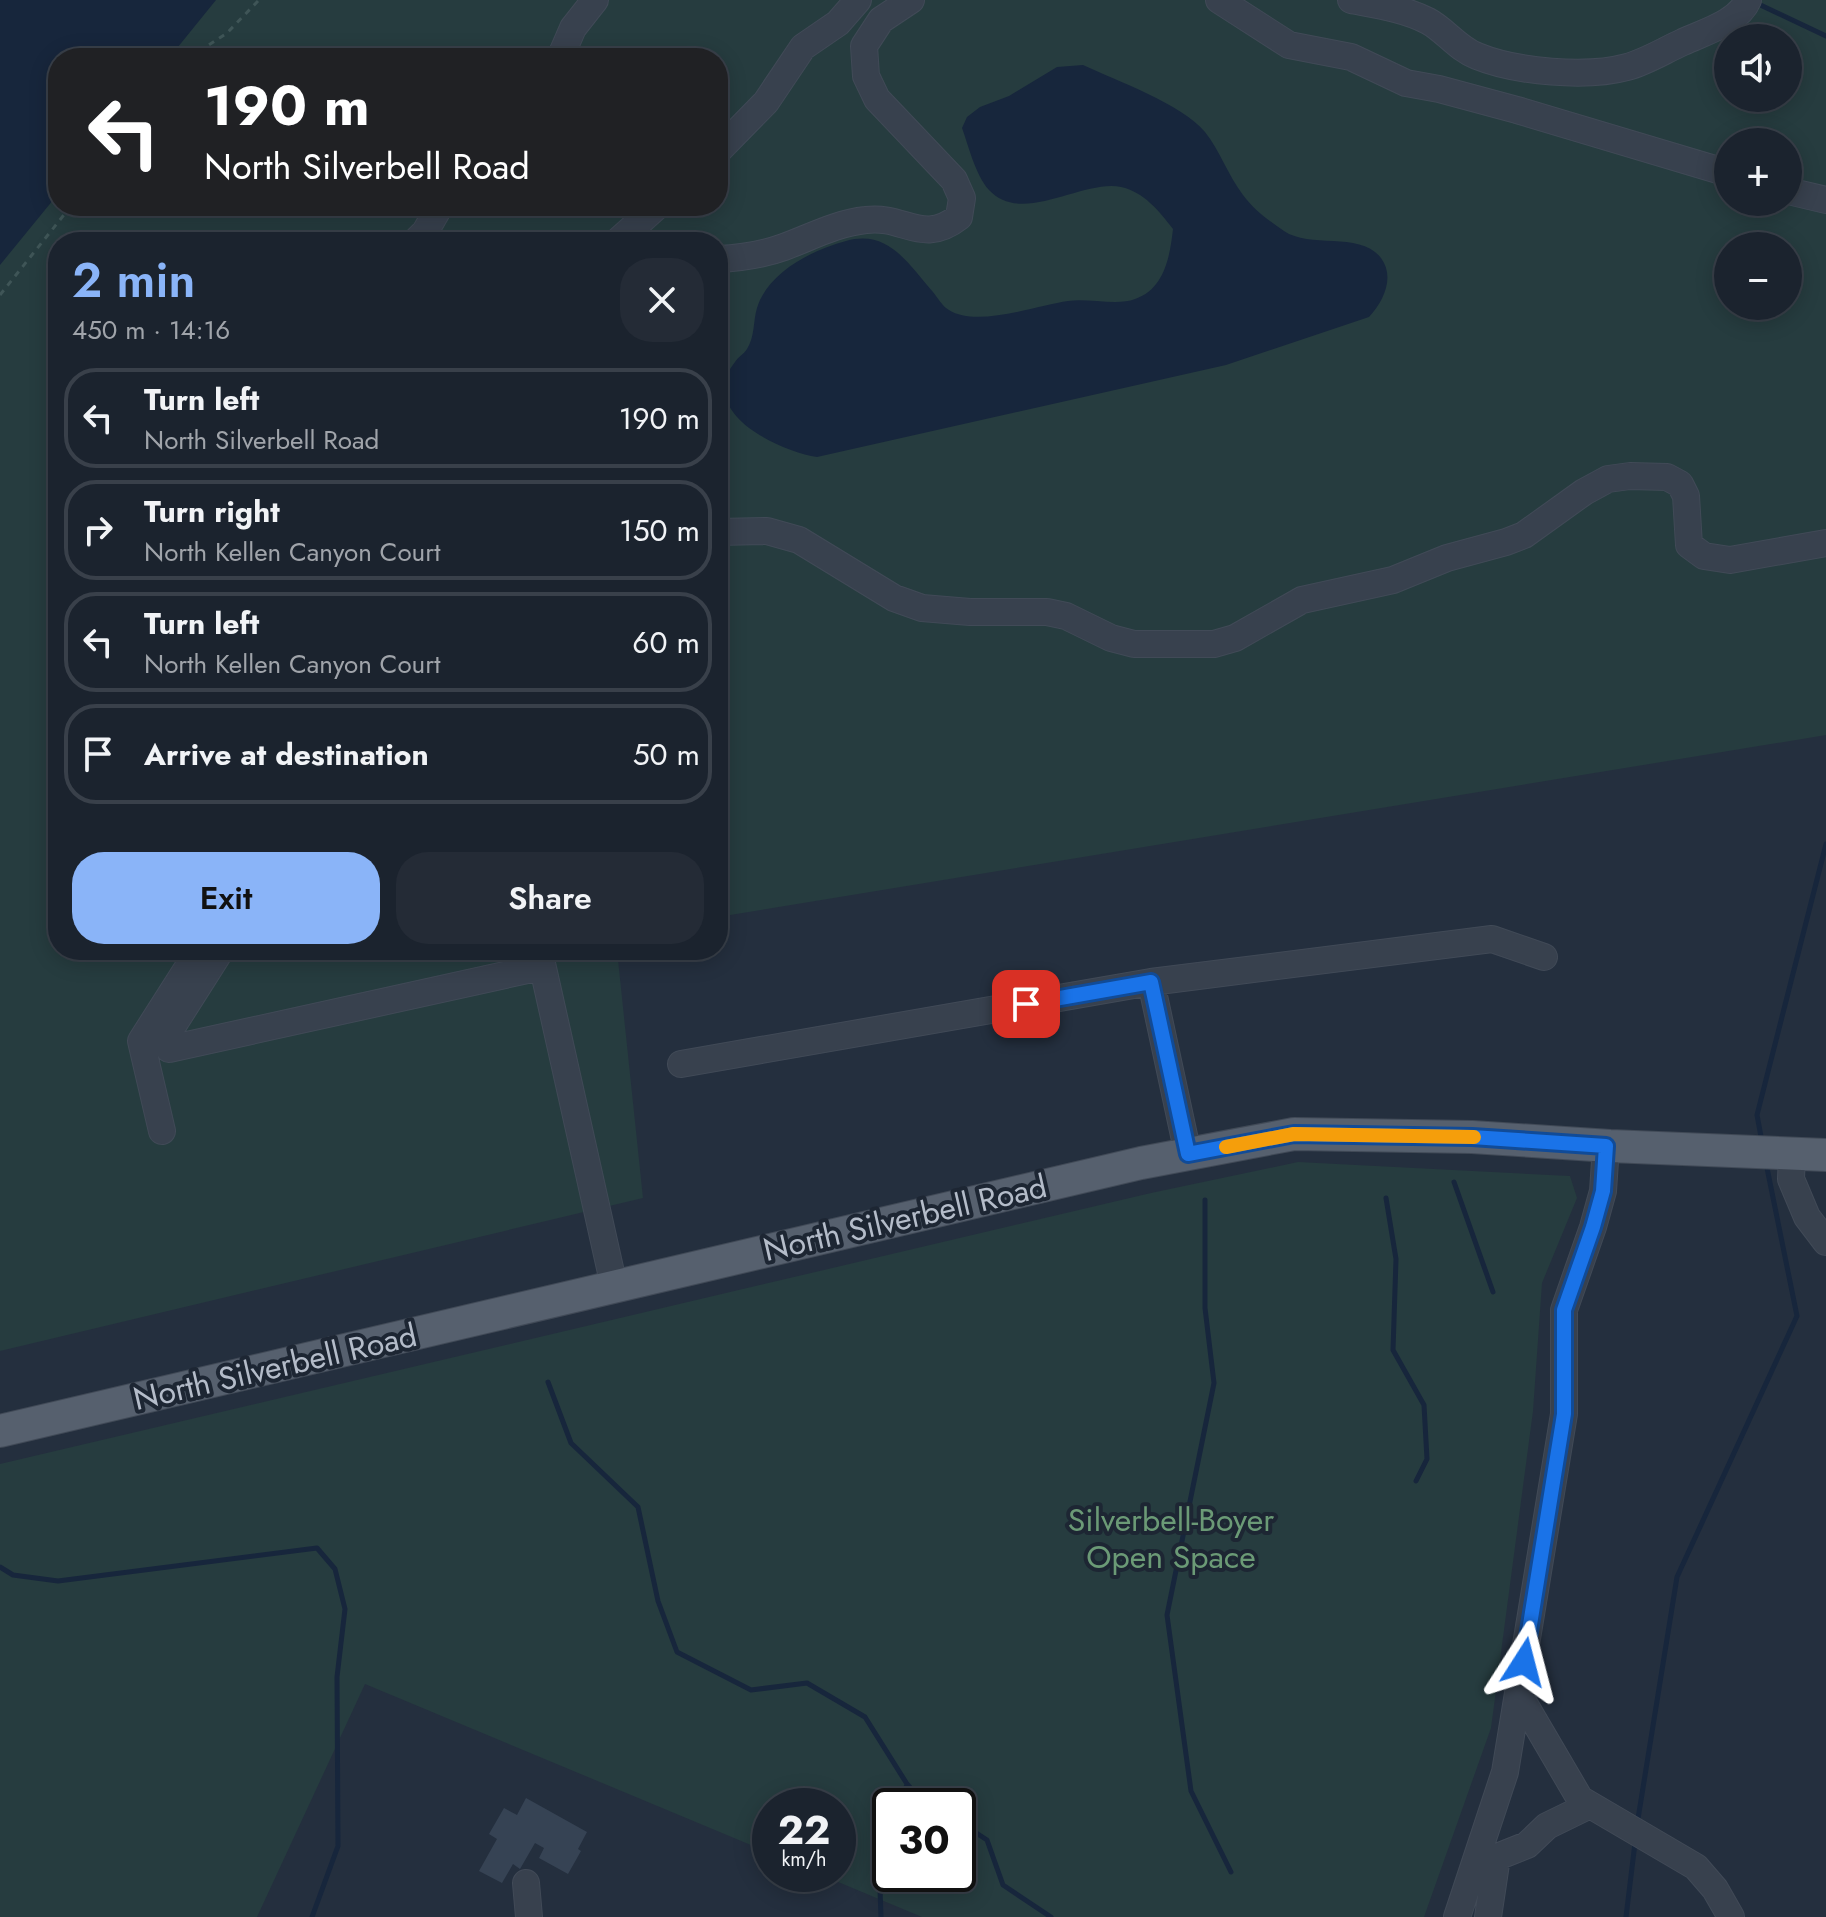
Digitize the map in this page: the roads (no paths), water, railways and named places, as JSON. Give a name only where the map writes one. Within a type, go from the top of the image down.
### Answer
[{"type":"main road","name":"North Silverbell Road","points":[[0,1431],[1188,1154],[1294,1134],[1472,1137],[1826,1155]]},
{"type":"street","points":[[564,48],[573,28],[595,0]]},
{"type":"street","points":[[728,142],[766,102],[803,47],[838,23],[858,0]]},
{"type":"street","points":[[728,259],[744,258],[781,248],[847,222],[871,219],[893,221],[927,231],[945,228],[959,217],[962,198],[954,180],[877,99],[866,76],[864,46],[881,20],[911,0]]},
{"type":"street","points":[[1219,0],[1289,45],[1351,57],[1406,83],[1517,110],[1714,169]]},
{"type":"street","points":[[1351,0],[1409,13],[1430,22],[1476,56],[1518,67],[1572,73],[1604,73],[1631,66],[1726,22],[1746,4]]},
{"type":"street","points":[[1802,194],[1826,200]]},
{"type":"street","points":[[628,232],[646,216]]},
{"type":"street","points":[[728,532],[767,531],[799,540],[894,598],[922,608],[970,612],[1047,612],[1066,616],[1111,638],[1134,644],[1214,644],[1235,638],[1302,600],[1393,580],[1447,558],[1524,535],[1584,492],[1608,479],[1667,477],[1680,484],[1686,496],[1689,545],[1704,556],[1730,560],[1826,543]]},
{"type":"street","points":[[681,1064],[1151,982],[1492,939],[1544,957]]},
{"type":"street","points":[[162,1131],[141,1041],[193,960]]},
{"type":"street","points":[[215,960],[167,1035],[169,1049],[536,960]]},
{"type":"street","points":[[540,960],[614,1286]]},
{"type":"street","points":[[1151,982],[1188,1154]]},
{"type":"street","points":[[1457,1917],[1505,1772],[1564,1414],[1564,1310],[1603,1191],[1606,1146]]},
{"type":"street","points":[[1792,1154],[1791,1179],[1807,1217],[1826,1242]]},
{"type":"street","points":[[1518,1693],[1580,1799],[1696,1867],[1715,1889],[1731,1917]]},
{"type":"street","points":[[1488,1917],[1497,1857],[1527,1845],[1547,1826],[1590,1805]]},
{"type":"street","points":[[526,1883],[529,1917]]},
{"type":"water","points":[[0,0],[216,0],[177,48],[48,48],[48,206],[0,265]]},
{"type":"water","points":[[1083,65],[1148,94],[1195,122],[1210,139],[1247,200],[1284,231],[1307,239],[1348,242],[1372,250],[1381,258],[1387,273],[1386,289],[1379,304],[1369,317],[1226,365],[817,457],[783,447],[747,426],[733,412],[728,401],[728,375],[750,344],[757,308],[763,295],[793,264],[833,245],[861,239],[886,244],[906,260],[945,307],[961,315],[975,317],[1008,314],[1068,301],[1128,301],[1153,288],[1168,260],[1173,229],[1137,193],[1106,186],[1035,203],[1018,204],[1003,200],[989,190],[973,160],[962,128],[967,117],[980,107],[1009,96],[1057,67]]},
{"type":"waterway","points":[[1754,2],[1826,36]]},
{"type":"waterway","points":[[1762,1142],[1757,1115],[1826,844]]},
{"type":"waterway","points":[[1637,1825],[1677,1577],[1797,1316],[1766,1163]]},
{"type":"waterway","points":[[1454,1182],[1493,1292]]},
{"type":"waterway","points":[[1386,1198],[1396,1259],[1393,1350],[1424,1405],[1427,1459],[1416,1481]]},
{"type":"waterway","points":[[1205,1200],[1205,1308],[1214,1383],[1167,1615],[1191,1791],[1231,1872]]},
{"type":"waterway","points":[[548,1382],[571,1443],[638,1507],[658,1601],[677,1652],[751,1690],[807,1683],[865,1717],[910,1788]]},
{"type":"waterway","points":[[0,1567],[13,1575],[58,1581],[317,1548],[335,1569],[345,1609],[337,1677],[338,1846],[312,1917]]},
{"type":"waterway","points":[[906,1788],[907,1784]]},
{"type":"waterway","points":[[976,1833],[987,1840],[1003,1885],[1051,1917]]},
{"type":"waterway","points":[[1626,1917],[1635,1843]]},
{"type":"waterway","points":[[880,1892],[881,1917]]},
{"type":"park label","name":"Silverbell-Boyer Open Space","points":[[1171,1538]]}]
